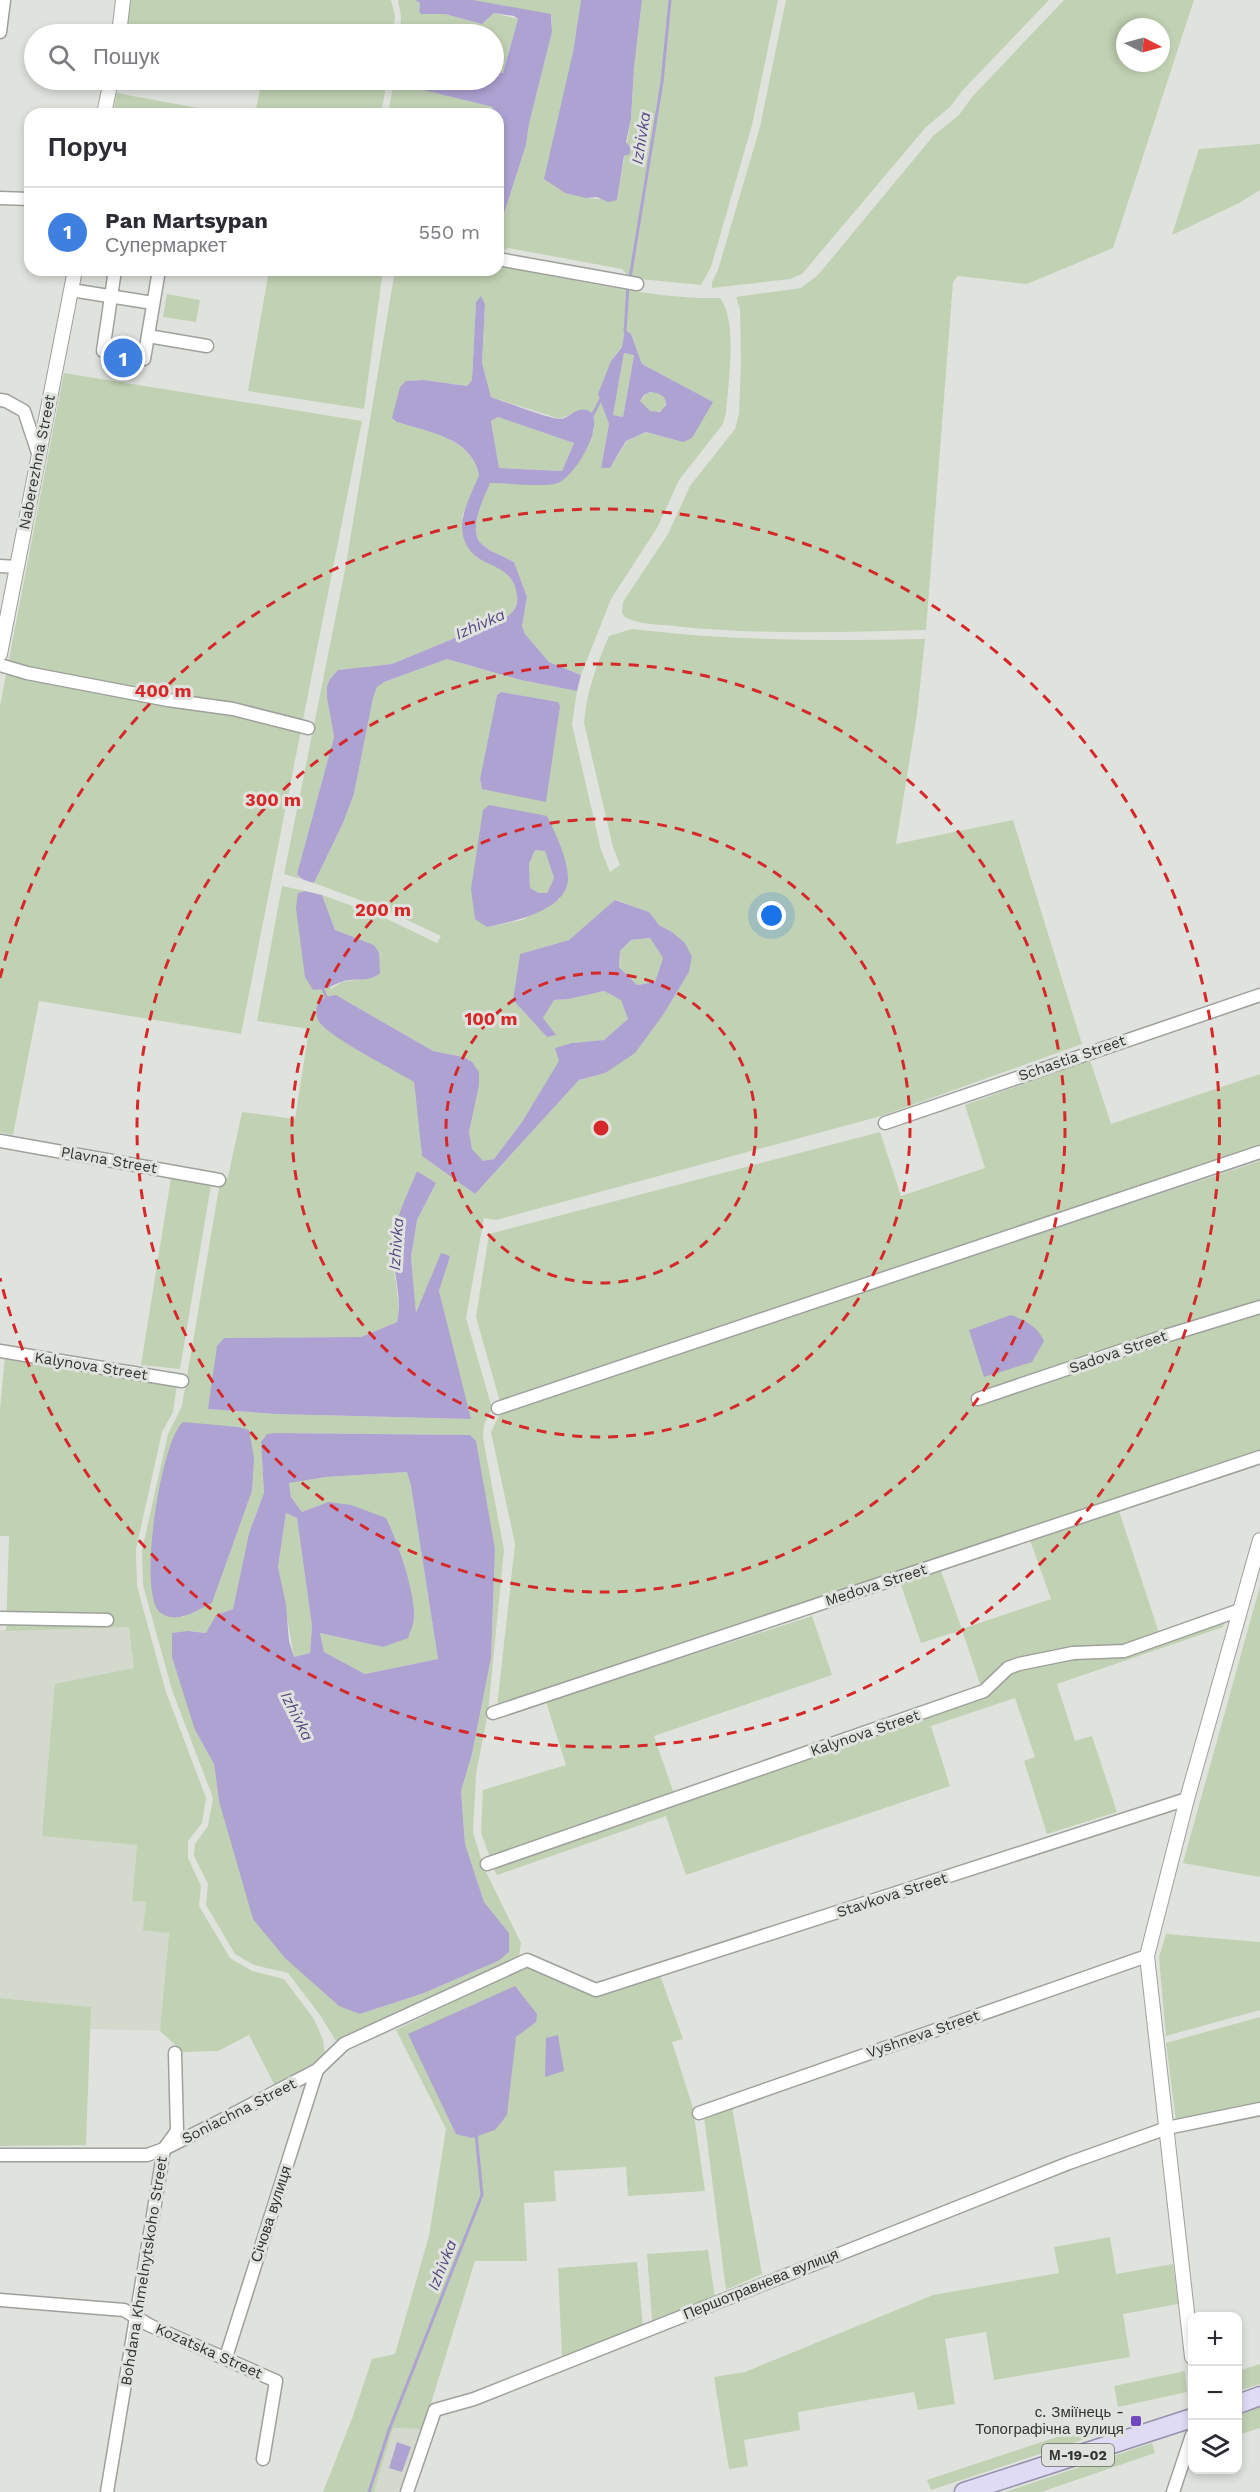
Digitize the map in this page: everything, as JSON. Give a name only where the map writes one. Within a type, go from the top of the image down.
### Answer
[{"type":"main road","points":[[1242,2403],[1260,2396]]},
{"type":"main road","name":"М-19-02","points":[[964,2492],[1188,2419]]},
{"type":"street","points":[[0,32],[4,0]]},
{"type":"street","points":[[120,24],[123,0]]},
{"type":"street","points":[[105,108],[109,90]]},
{"type":"street","points":[[0,198],[24,199]]},
{"type":"street","points":[[504,261],[637,284]]},
{"type":"street","name":"Naberezhna Street","points":[[0,654],[5,607],[17,567],[74,276]]},
{"type":"street","points":[[103,351],[114,276]]},
{"type":"street","points":[[144,359],[158,276]]},
{"type":"street","points":[[71,290],[153,303]]},
{"type":"street","points":[[148,336],[207,346]]},
{"type":"street","points":[[0,400],[24,411],[39,456]]},
{"type":"street","points":[[0,566],[17,567]]},
{"type":"street","points":[[0,664],[27,673],[168,700],[233,709],[308,728]]},
{"type":"street","name":"Schastia Street","points":[[885,1123],[1260,995]]},
{"type":"street","name":"Plavna Street","points":[[0,1141],[219,1180]]},
{"type":"street","points":[[498,1408],[1260,1152]]},
{"type":"street","name":"Sadova Street","points":[[978,1400],[1162,1337],[1260,1307]]},
{"type":"street","name":"Kalynova Street","points":[[0,1351],[182,1381]]},
{"type":"street","name":"Medova Street","points":[[493,1713],[1260,1457]]},
{"type":"street","points":[[1188,2320],[1147,1956],[1187,1799],[1260,1540]]},
{"type":"street","name":"Kalynova Street","points":[[487,1864],[984,1691],[1008,1668],[1019,1664],[1073,1653],[1124,1651],[1240,1610]]},
{"type":"street","points":[[0,1618],[106,1620]]},
{"type":"street","name":"Stavkova Street","points":[[596,1990],[1187,1799]]},
{"type":"street","name":"Vyshneva Street","points":[[699,2113],[1147,1956]]},
{"type":"street","name":"Soniachna Street","points":[[0,2156],[147,2155],[164,2149],[317,2070],[344,2044],[527,1960],[596,1990]]},
{"type":"street","name":"Bohdana Khmelnytskoho Street","points":[[107,2492],[164,2149],[177,2131],[176,2053]]},
{"type":"street","name":"Січова вулиця","points":[[226,2358],[317,2070]]},
{"type":"street","points":[[1167,2128],[1260,2109]]},
{"type":"street","name":"Першотравнева вулиця","points":[[407,2492],[435,2410],[474,2399],[1058,2167],[1167,2128]]},
{"type":"street","name":"Kozatska Street","points":[[0,2300],[124,2310],[136,2319],[276,2381],[263,2459]]},
{"type":"street","points":[[1173,2492],[1188,2447]]},
{"type":"shaded area","points":[[130,1627],[134,1668],[42,1835],[137,1845],[132,1901],[146,1902],[169,1932],[160,2031],[89,2029],[91,2007],[0,1998],[0,1630]]},
{"type":"shaded area","points":[[393,2428],[423,2429],[401,2492],[374,2492]]},
{"type":"green space","points":[[131,0],[391,0],[395,16],[394,24],[127,24]]},
{"type":"green space","points":[[398,0],[415,0],[420,3],[419,11],[422,14],[445,14],[482,24],[401,24]]},
{"type":"green space","points":[[473,0],[581,0],[573,52],[586,198],[617,200],[631,119],[642,0],[778,0],[752,125],[711,267],[701,285],[630,278],[622,269],[508,248],[504,251],[504,213],[526,145],[552,32],[552,17]]},
{"type":"green space","points":[[786,0],[1049,0],[963,90],[950,107],[926,127],[802,274],[790,279],[712,288],[760,127]]},
{"type":"green space","points":[[1064,0],[1194,0],[1113,248],[1027,284],[958,276],[953,282],[926,630],[737,631],[649,624],[625,617],[622,613],[623,602],[668,534],[690,486],[735,429],[739,414],[741,363],[740,309],[736,297],[801,288],[818,275],[934,135],[959,115],[972,97]]},
{"type":"green space","points":[[494,13],[518,19],[504,69],[504,24],[482,24]]},
{"type":"green space","points":[[260,90],[385,90],[382,108],[256,108]]},
{"type":"green space","points":[[392,90],[423,90],[494,107],[494,108],[389,108]]},
{"type":"green space","points":[[117,93],[198,108],[114,108]]},
{"type":"green space","points":[[1260,144],[1260,190],[1239,203],[1172,235],[1199,149]]},
{"type":"green space","points":[[504,267],[638,292],[694,298],[720,298],[726,308],[730,336],[726,413],[723,424],[679,480],[657,528],[611,599],[581,675],[549,662],[525,634],[522,626],[527,597],[514,562],[484,546],[476,533],[476,525],[480,507],[490,483],[556,484],[594,431],[594,417],[589,411],[578,411],[560,419],[491,397],[482,363],[485,304],[476,302],[472,380],[467,386],[424,380],[407,381],[397,422],[447,438],[468,453],[475,463],[479,476],[462,516],[474,554],[507,573],[514,583],[517,601],[508,616],[392,664],[338,670],[330,679],[327,686],[327,698],[334,737],[297,874],[300,879],[284,874],[345,570],[394,276],[504,276]],"holes":[[[631,334],[642,364],[712,402],[683,442],[646,432],[627,441],[610,468],[601,467],[609,424],[611,361]]]},
{"type":"green space","points":[[268,276],[382,276],[364,409],[248,391]]},
{"type":"green space","points":[[167,294],[200,300],[196,322],[163,317]]},
{"type":"green space","points":[[624,353],[634,354],[623,417],[613,415]]},
{"type":"green space","points":[[64,373],[362,421],[241,1034],[39,1001],[13,1135],[0,1132],[0,706]]},
{"type":"green space","points":[[654,392],[662,395],[666,401],[664,409],[655,413],[645,409],[640,401],[647,393]]},
{"type":"green space","points":[[498,417],[574,443],[562,471],[499,468],[491,421]]},
{"type":"green space","points":[[632,629],[705,636],[778,639],[925,639],[917,714],[896,844],[1013,820],[1082,1044],[881,1116],[496,1220],[484,1218],[466,1318],[492,1408],[484,1425],[483,1438],[504,1550],[488,1712],[476,1774],[473,1832],[483,1866],[521,1943],[519,1957],[336,2041],[320,2015],[288,1973],[254,1965],[235,1954],[206,1905],[208,1884],[194,1856],[195,1844],[208,1826],[213,1798],[172,1690],[143,1585],[142,1550],[168,1434],[182,1406],[219,1188],[228,1177],[242,1112],[295,1119],[309,1029],[257,1021],[282,886],[305,891],[298,893],[331,989],[342,982],[375,977],[374,945],[335,930],[322,895],[383,917],[437,943],[441,936],[384,909],[314,883],[343,823],[354,794],[377,687],[384,682],[447,659],[521,680],[577,691],[572,724],[601,850],[610,872],[620,865],[613,847],[584,723],[596,668],[609,636]],"holes":[[[501,692],[557,702],[560,706],[482,788],[480,779],[497,695]],[[547,816],[560,899],[522,920],[487,927]],[[616,900],[649,912],[659,925],[672,932],[692,957],[689,972],[663,1015],[605,1073],[579,1080],[475,1194],[422,1156],[414,1082],[336,995],[433,1051],[463,1057],[472,1062],[479,1086],[469,1132],[472,1149],[483,1162],[494,1159],[522,1122],[572,1043],[604,1040],[628,1019],[621,1000],[604,991],[554,1000],[543,1018],[547,1037],[513,1000],[520,954],[569,940]],[[417,1171],[436,1183],[417,1220],[411,1257],[416,1315],[441,1254],[449,1256],[439,1291],[470,1419],[274,1414],[208,1409],[224,1338],[361,1337],[397,1322],[398,1305],[393,1252],[402,1211]],[[275,1433],[470,1435],[475,1441],[495,1549],[491,1658],[472,1754],[461,1791],[465,1844],[484,1902],[509,1933],[498,1961],[424,1993],[360,2014],[219,1801],[214,1764],[195,1730],[188,1631],[206,1633],[216,1615],[233,1609],[249,1533],[264,1493],[261,1442]],[[252,1491],[212,1603],[181,1618]]]},
{"type":"green space","points":[[535,850],[545,851],[554,878],[547,893],[539,893],[530,888],[529,864]]},
{"type":"green space","points":[[650,938],[663,958],[655,982],[637,985],[619,967],[620,951],[631,940]]},
{"type":"green space","points":[[1090,1060],[1111,1124],[1260,1074],[1260,1147],[500,1402],[476,1317],[489,1234],[880,1132],[901,1196],[985,1168],[965,1105]]},
{"type":"green space","points":[[1260,1161],[1260,1452],[497,1707],[515,1544],[491,1432],[501,1411]]},
{"type":"green space","points":[[171,1178],[211,1185],[180,1369],[141,1365]]},
{"type":"green space","points":[[5,1357],[177,1385],[173,1412],[162,1432],[136,1549],[137,1586],[166,1692],[206,1798],[202,1823],[188,1841],[188,1858],[201,1886],[199,1906],[230,1958],[252,1971],[284,1979],[314,2019],[323,2040],[325,2056],[275,2086],[249,2035],[218,2051],[183,2052],[160,2031],[169,1933],[143,1930],[146,1902],[132,1901],[137,1845],[42,1836],[55,1684],[134,1668],[129,1627],[6,1631],[9,1536],[0,1536],[0,1410]]},
{"type":"green space","points":[[407,1472],[438,1659],[365,1674],[324,1652],[320,1633],[383,1647],[328,1502],[302,1512],[291,1497],[289,1483],[326,1477]]},
{"type":"green space","points":[[1119,1511],[1159,1633],[1123,1647],[1018,1660],[981,1687],[962,1630],[921,1643],[901,1585],[941,1571],[962,1629],[1051,1599],[1030,1540]]},
{"type":"green space","points":[[286,1513],[297,1518],[312,1626],[310,1653],[294,1657],[278,1567]]},
{"type":"green space","points":[[1260,1586],[1260,1877],[1183,1863]]},
{"type":"green space","points":[[812,1616],[832,1675],[654,1736],[674,1794],[490,1858],[481,1832],[483,1790],[566,1765],[546,1702]]},
{"type":"green space","points":[[1225,1620],[1223,1627],[1057,1684],[1075,1741],[1092,1736],[1117,1812],[1047,1834],[1024,1761],[1035,1757],[1015,1698],[931,1726],[950,1786],[686,1875],[666,1816],[497,1875],[492,1866],[986,1694],[1010,1671],[1074,1657],[1124,1655]]},
{"type":"green space","points":[[1166,1934],[1260,1942],[1260,2010],[1166,2036],[1159,1957]]},
{"type":"green space","points":[[525,1967],[596,1995],[660,1975],[683,2039],[672,2042],[693,2108],[705,2191],[628,2196],[626,2167],[554,2171],[556,2201],[524,2203],[527,2261],[475,2261],[423,2429],[393,2428],[374,2492],[323,2492],[353,2416],[372,2359],[395,2354],[429,2236],[446,2129],[396,2030]]},
{"type":"green space","points":[[0,1998],[91,2007],[86,2145],[0,2146]]},
{"type":"green space","points":[[1260,2017],[1260,2105],[1176,2121],[1166,2043]]},
{"type":"green space","points":[[732,2107],[762,2274],[726,2290],[704,2116]]},
{"type":"green space","points":[[1110,2237],[1116,2274],[1173,2264],[1178,2304],[1123,2314],[1130,2357],[994,2380],[986,2332],[945,2339],[955,2404],[918,2410],[914,2392],[798,2412],[800,2430],[744,2440],[748,2466],[729,2469],[714,2377],[745,2372],[933,2295],[1059,2273],[1054,2247]]},
{"type":"green space","points":[[708,2250],[715,2297],[652,2320],[647,2254]]},
{"type":"green space","points":[[637,2262],[643,2327],[562,2357],[558,2268]]},
{"type":"green space","points":[[1260,2364],[1260,2384],[1242,2390],[1242,2370]]},
{"type":"green space","points":[[1185,2371],[1187,2392],[1118,2407],[1114,2386]]},
{"type":"green space","points":[[1260,2407],[1260,2428],[1242,2434],[1242,2413]]},
{"type":"green space","points":[[1081,2429],[1085,2439],[931,2490],[927,2480]]},
{"type":"green space","points":[[1152,2443],[1155,2453],[1041,2492],[1005,2492]]},
{"type":"water","points":[[415,0],[473,0],[551,14],[552,32],[526,145],[504,213],[504,108],[493,108],[423,90],[504,90],[504,69],[518,19],[514,16],[494,13],[482,24],[445,14],[421,14],[420,3]]},
{"type":"water","points":[[581,0],[642,0],[631,119],[626,142],[630,147],[630,154],[624,156],[617,200],[608,202],[597,197],[586,198],[565,193],[544,179],[573,52]]},
{"type":"water","points":[[481,296],[485,304],[482,363],[491,397],[556,419],[564,418],[583,409],[593,415],[592,435],[587,448],[563,480],[548,485],[490,483],[480,507],[476,525],[476,533],[484,546],[514,562],[527,597],[522,626],[525,634],[549,662],[581,675],[577,691],[521,680],[447,659],[384,682],[377,687],[373,698],[354,794],[343,823],[314,883],[309,882],[297,874],[334,737],[327,698],[327,686],[330,679],[338,670],[392,664],[508,616],[516,605],[517,596],[509,577],[472,553],[463,537],[465,510],[479,475],[475,463],[468,453],[447,438],[397,422],[392,418],[400,387],[406,381],[424,380],[467,386],[472,380],[476,302]],"holes":[[[498,417],[574,443],[562,471],[499,468],[491,421]]]},
{"type":"water","points":[[625,330],[631,334],[642,364],[713,402],[692,438],[683,442],[646,432],[626,441],[610,468],[601,468],[609,424],[598,394],[611,361],[622,347]],"holes":[[[624,353],[634,355],[623,417],[613,415]],[[650,392],[659,394],[665,399],[666,405],[660,412],[650,411],[640,401]]]},
{"type":"water","points":[[501,692],[558,702],[560,706],[546,802],[482,789],[480,779],[497,695]]},
{"type":"water","points":[[489,805],[547,816],[563,854],[568,878],[566,889],[549,907],[523,918],[487,927],[475,919],[471,889],[483,810]],"holes":[[[535,850],[545,851],[554,878],[547,893],[539,893],[530,888],[529,864]]]},
{"type":"water","points":[[305,891],[322,895],[335,930],[374,945],[379,953],[380,973],[372,978],[341,982],[313,990],[305,977],[296,908],[298,893]]},
{"type":"water","points":[[615,900],[649,912],[659,925],[685,943],[692,957],[689,972],[663,1015],[635,1053],[605,1073],[579,1080],[475,1194],[422,1156],[414,1082],[334,1035],[318,1020],[317,1006],[325,998],[336,995],[433,1051],[463,1057],[472,1062],[479,1072],[479,1086],[469,1132],[472,1149],[483,1161],[494,1159],[522,1122],[559,1061],[555,1048],[572,1043],[604,1040],[628,1019],[621,1000],[604,991],[554,1000],[543,1018],[556,1035],[547,1037],[513,1000],[520,954],[569,940]],"holes":[[[650,938],[663,958],[655,982],[637,985],[619,967],[620,951],[631,940]]]},
{"type":"water","points":[[417,1171],[436,1183],[417,1220],[411,1257],[416,1313],[441,1253],[450,1256],[439,1291],[471,1419],[275,1414],[208,1409],[217,1346],[224,1338],[361,1337],[397,1322],[399,1306],[393,1256],[394,1234],[400,1212]]},
{"type":"water","points":[[1011,1315],[1030,1325],[1044,1341],[1032,1362],[984,1377],[969,1330]]},
{"type":"water","points":[[183,1422],[249,1430],[254,1458],[252,1491],[212,1603],[187,1615],[174,1617],[161,1613],[154,1601],[151,1550],[154,1518],[167,1457],[175,1435]]},
{"type":"water","points":[[267,1434],[470,1435],[476,1441],[495,1549],[491,1658],[472,1754],[461,1791],[465,1844],[484,1902],[509,1933],[509,1952],[498,1961],[424,1993],[360,2014],[339,2006],[285,1958],[253,1919],[219,1801],[214,1764],[195,1730],[172,1657],[172,1633],[188,1631],[206,1633],[216,1615],[233,1609],[249,1533],[264,1493],[261,1442]],"holes":[[[407,1472],[438,1659],[365,1674],[324,1652],[320,1633],[383,1647],[408,1638],[413,1624],[413,1601],[396,1541],[386,1518],[351,1505],[328,1502],[302,1512],[291,1497],[289,1483],[326,1477]],[[286,1513],[297,1518],[312,1626],[310,1653],[294,1657],[289,1641],[286,1605],[278,1567]]]},
{"type":"water","points":[[515,1986],[537,2014],[536,2022],[516,2037],[507,2115],[495,2130],[472,2138],[456,2134],[408,2034]]},
{"type":"water","points":[[558,2035],[564,2071],[545,2077],[546,2038]]},
{"type":"water","points":[[397,2442],[411,2447],[402,2472],[389,2468]]},
{"type":"waterway","name":"Izhivka","points":[[630,278],[662,82],[670,0]]},
{"type":"waterway","name":"Izhivka","points":[[625,332],[628,286]]},
{"type":"waterway","name":"Izhivka","points":[[591,418],[602,397]]},
{"type":"waterway","name":"Izhivka","points":[[322,987],[328,1001]]},
{"type":"waterway","name":"Izhivka","points":[[369,2492],[389,2430],[482,2195],[476,2133]]},
{"type":"place","name":"Pan Martsypan","points":[[123,358]]},
{"type":"place","name":"с. Зміїнець - Топографічна вулиця","points":[[1136,2421]]}]
